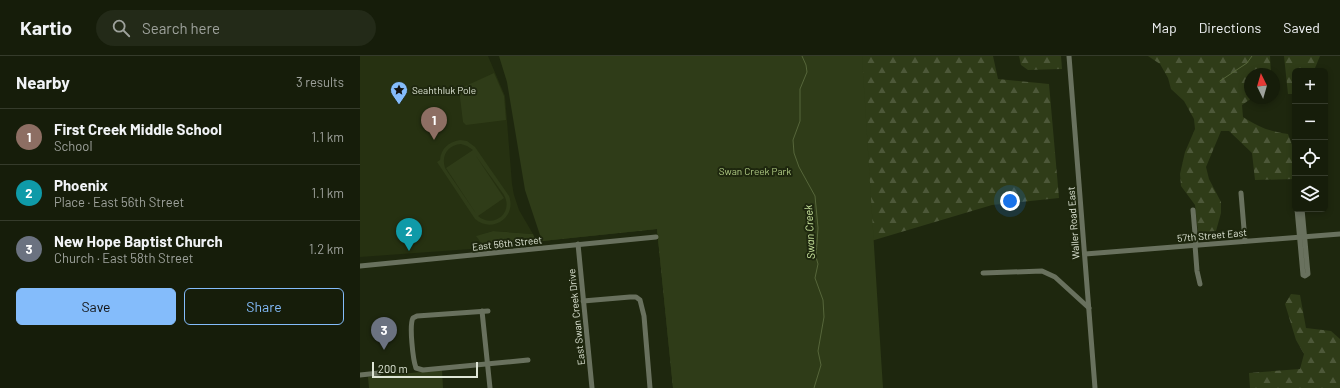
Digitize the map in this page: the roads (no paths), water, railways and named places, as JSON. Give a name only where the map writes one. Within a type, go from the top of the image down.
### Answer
[{"type":"street","name":"Waller Road East","points":[[1069,56],[1095,388]]},
{"type":"street","points":[[1241,193],[1245,241]]},
{"type":"street","points":[[1193,210],[1196,265],[1200,284]]},
{"type":"street","points":[[1298,212],[1302,237],[1308,274],[1305,276],[1303,276],[1302,237],[1302,212]]},
{"type":"street","name":"57th Street East","points":[[1085,254],[1340,234]]},
{"type":"street","name":"East 56th Street","points":[[360,266],[656,237]]},
{"type":"street","name":"East Swan Creek Drive","points":[[578,244],[592,388]]},
{"type":"street","points":[[983,273],[1042,271],[1055,277],[1089,308]]},
{"type":"street","points":[[583,301],[630,297],[636,297],[640,300],[644,316],[650,388]]},
{"type":"street","points":[[490,388],[487,364],[485,311],[417,316],[412,319],[412,336],[416,368],[423,370],[487,364],[528,360]]},
{"type":"street","points":[[360,375],[379,373]]},
{"type":"waterway","name":"Swan Creek","points":[[802,56],[807,72],[800,89],[800,121],[793,140],[794,153],[799,167],[815,196],[818,228],[816,257],[818,264],[815,278],[823,300],[824,317],[818,351],[821,365],[814,388]]},
{"type":"waterway","points":[[1220,81],[1247,63],[1252,56]]},
{"type":"place","name":"Seahthluk Pole","points":[[399,105]]},
{"type":"place","name":"First Creek Middle School","points":[[434,140]]},
{"type":"place","name":"Phoenix","points":[[409,251]]},
{"type":"place","name":"New Hope Baptist Church","points":[[384,350]]},
{"type":"park label","name":"Swan Creek Park","points":[[755,171]]}]
